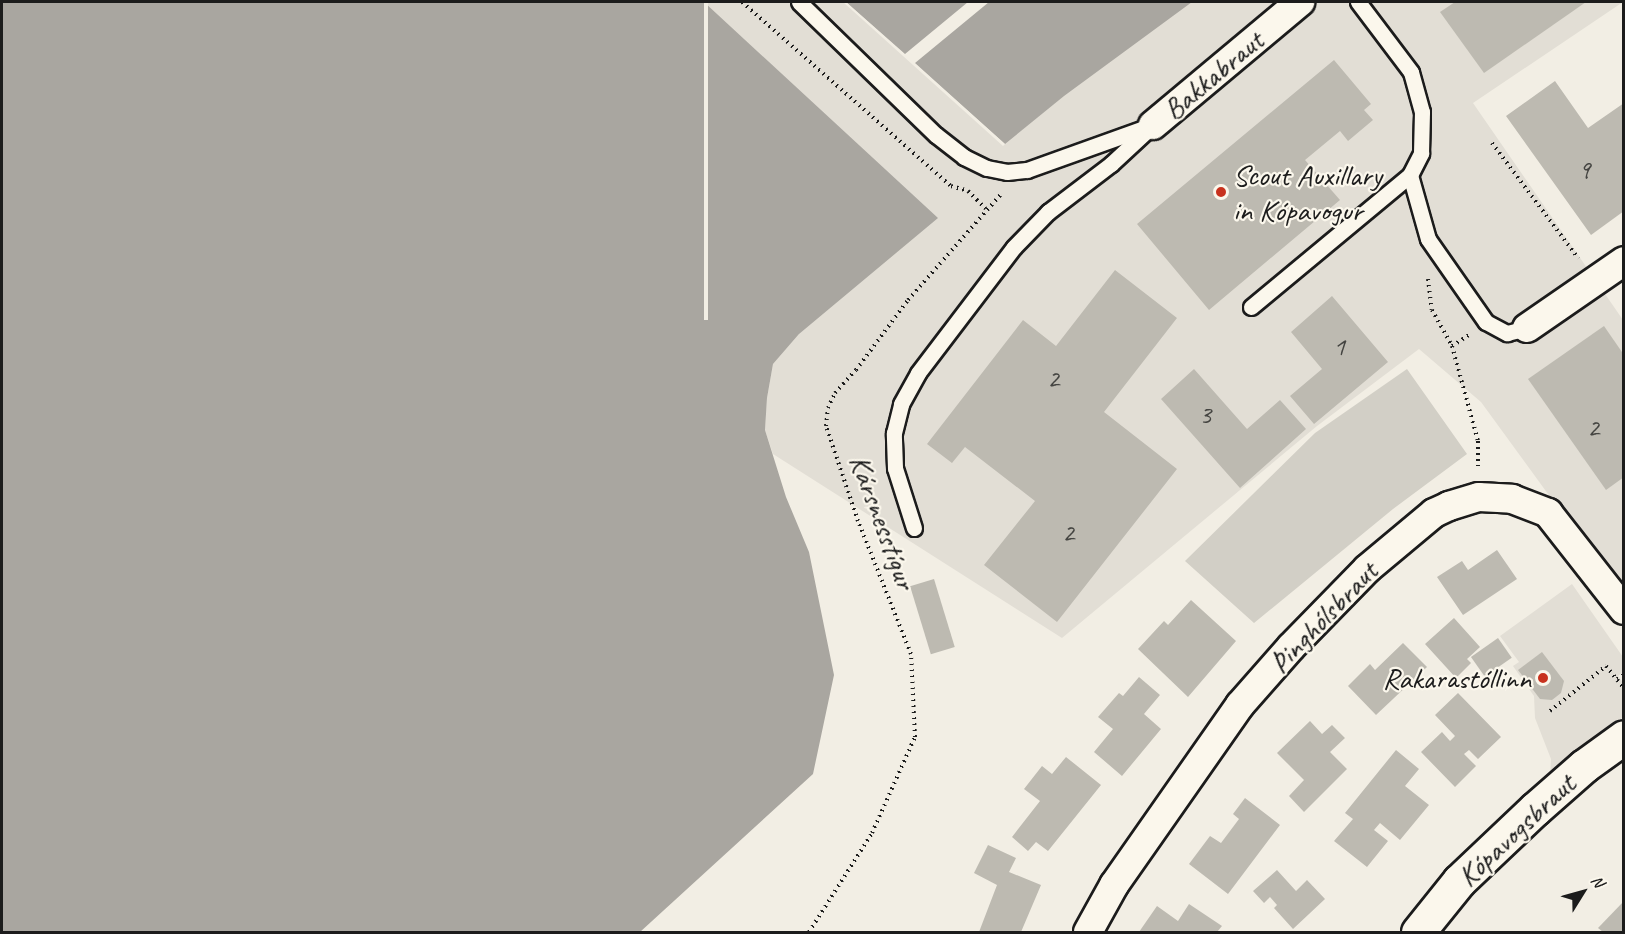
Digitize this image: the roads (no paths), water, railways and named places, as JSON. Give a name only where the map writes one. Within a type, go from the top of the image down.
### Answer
[{"type":"street","name":"Bakkabraut","points":[[1153,125],[1300,2]]},
{"type":"street","points":[[1527,328],[1623,261]]},
{"type":"street","name":"Þinghólsbraut","points":[[1088,933],[1114,885],[1176,792],[1240,705],[1291,647],[1367,569],[1434,513],[1479,497],[1512,499],[1548,513],[1623,610]]},
{"type":"street","name":"Kópavogsbraut","points":[[1418,933],[1459,881],[1535,809],[1584,766],[1623,737]]},
{"type":"lane","points":[[799,2],[936,135],[964,157],[987,168],[1007,171],[1027,170],[1153,125]]},
{"type":"lane","points":[[1251,307],[1410,176],[1421,153],[1422,112],[1412,72],[1358,2]]},
{"type":"lane","points":[[914,528],[895,468],[894,433],[901,404],[918,373],[1014,247],[1048,212],[1112,164],[1153,125]]},
{"type":"lane","points":[[1410,176],[1428,239],[1486,322],[1507,333],[1527,328]]},
{"type":"place","name":"Scout Auxillary in Kópavogur","points":[[1221,192]]},
{"type":"place","name":"Rakarastóllinn","points":[[1543,678]]}]
